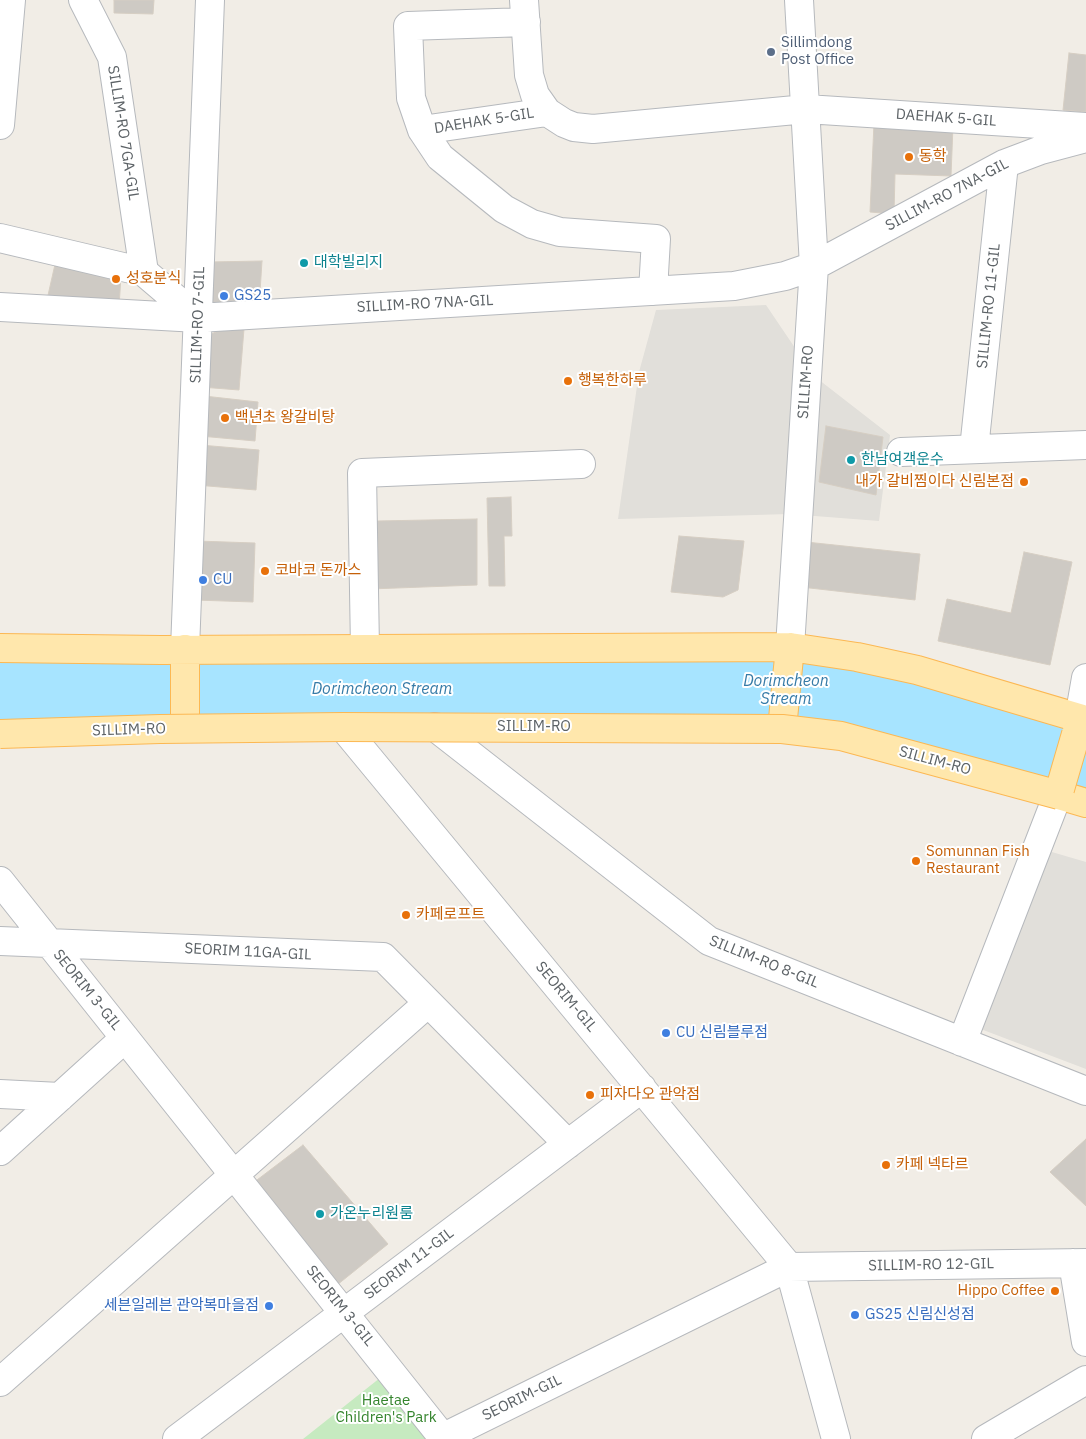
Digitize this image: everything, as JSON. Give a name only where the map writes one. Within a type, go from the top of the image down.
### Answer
[{"type":"main road","points":[[782,726],[790,647]]},
{"type":"main road","points":[[0,648],[790,647],[857,657],[917,670],[1080,724],[1060,792]]},
{"type":"main road","points":[[185,649],[185,728]]},
{"type":"main road","name":"SILLIM-RO","points":[[0,734],[185,728],[782,726],[841,736],[1060,792],[1086,803]]},
{"type":"street","points":[[0,125],[12,0]]},
{"type":"street","name":"SILLIM-RO 7GA-GIL","points":[[83,0],[112,57],[144,272]]},
{"type":"street","name":"SILLIM-RO 7-GIL","points":[[185,649],[210,0]]},
{"type":"street","points":[[799,0],[814,266]]},
{"type":"street","name":"DAEHAK 5-GIL","points":[[547,112],[422,130],[411,98],[408,26],[525,11],[531,85],[535,95],[547,112],[564,123],[584,129],[806,109],[1086,127]]},
{"type":"street","points":[[422,130],[440,157],[504,210],[532,224],[560,232],[656,239],[652,291]]},
{"type":"street","name":"SILLIM-RO 7NA-GIL","points":[[198,318],[734,286],[785,276],[814,266],[1004,164],[1041,150],[1086,138]]},
{"type":"street","name":"SILLIM-RO 11-GIL","points":[[974,449],[1004,164]]},
{"type":"street","points":[[0,238],[144,272],[198,318]]},
{"type":"street","name":"SILLIM-RO","points":[[790,647],[814,266]]},
{"type":"street","points":[[0,306],[198,318]]},
{"type":"street","points":[[901,452],[1086,445]]},
{"type":"street","points":[[365,648],[362,473],[581,464]]},
{"type":"street","points":[[1080,724],[1086,678]]},
{"type":"street","name":"SEORIM-GIL","points":[[343,727],[789,1267],[836,1439]]},
{"type":"street","name":"SILLIM-RO 8-GIL","points":[[435,727],[709,941],[1086,1091]]},
{"type":"street","points":[[962,1042],[1060,792]]},
{"type":"street","points":[[0,881],[49,943]]},
{"type":"street","name":"SEORIM 11GA-GIL","points":[[0,940],[383,958],[568,1144]]},
{"type":"street","name":"SEORIM 3-GIL","points":[[49,943],[444,1438]]},
{"type":"street","points":[[0,1382],[428,1003]]},
{"type":"street","name":"SEORIM 3-GIL","points":[[0,1151],[125,1038]]},
{"type":"street","name":"SEORIM 11-GIL","points":[[177,1439],[642,1088]]},
{"type":"street","points":[[0,1094],[60,1097]]},
{"type":"street","name":"SILLIM-RO 12-GIL","points":[[789,1267],[1080,1263],[1086,1342]]},
{"type":"street","name":"SEORIM-GIL","points":[[444,1438],[789,1267]]},
{"type":"street","points":[[986,1439],[1086,1380]]},
{"type":"shaded area","points":[[766,305],[814,376],[890,435],[879,521],[789,514],[618,519],[639,372],[656,310]]},
{"type":"shaded area","points":[[1045,850],[1086,862],[1086,1069],[978,1028]]},
{"type":"green space","name":"Haetae Children's Park","points":[[390,1370],[444,1439],[303,1439]]},
{"type":"water","name":"Dorimcheon Stream","points":[[793,658],[919,682],[1086,729],[1086,793],[908,744],[188,719],[0,720],[0,659]]},
{"type":"building","points":[[114,0],[154,0],[153,14],[114,13]]},
{"type":"building","points":[[1069,53],[1086,55],[1086,112],[1063,110]]},
{"type":"building","points":[[874,123],[953,126],[951,176],[895,174],[894,214],[870,212]]},
{"type":"building","points":[[56,260],[121,276],[119,307],[46,304]]},
{"type":"building","points":[[262,261],[259,308],[208,312],[209,262]]},
{"type":"building","points":[[244,329],[239,390],[201,387],[209,335],[218,331]]},
{"type":"building","points":[[204,396],[258,402],[255,441],[200,436]]},
{"type":"building","name":"한남여객운수","points":[[826,426],[883,437],[876,495],[819,482]]},
{"type":"building","points":[[200,445],[259,450],[256,490],[196,485]]},
{"type":"building","points":[[511,497],[512,536],[504,536],[505,586],[489,586],[487,498]]},
{"type":"building","points":[[477,519],[477,585],[370,589],[367,550],[378,549],[377,521]]},
{"type":"building","points":[[679,536],[744,541],[738,590],[723,597],[671,592]]},
{"type":"building","points":[[197,541],[255,543],[253,602],[195,600]]},
{"type":"building","points":[[806,542],[920,554],[915,600],[801,587]]},
{"type":"building","points":[[1024,552],[1072,562],[1050,665],[938,641],[947,599],[1011,613]]},
{"type":"building","points":[[1086,1139],[1086,1206],[1050,1172]]},
{"type":"building","name":"가온누리원룸","points":[[303,1145],[388,1244],[337,1285],[253,1183]]},
{"type":"place","name":"Sillimdong Post Office","points":[[771,52]]},
{"type":"place","name":"동학","points":[[909,157]]},
{"type":"place","name":"대학빌리지","points":[[304,263]]},
{"type":"place","name":"성호분식","points":[[116,279]]},
{"type":"place","name":"GS25","points":[[224,296]]},
{"type":"place","name":"행복한하루","points":[[568,381]]},
{"type":"place","name":"백년초 왕갈비탕","points":[[225,418]]},
{"type":"place","name":"한남여객운수","points":[[851,460]]},
{"type":"place","name":"내가 갈비찜이다 신림본점","points":[[1024,482]]},
{"type":"place","name":"코바코 돈까스","points":[[265,571]]},
{"type":"place","name":"CU","points":[[203,580]]},
{"type":"place","name":"Somunnan Fish Restaurant","points":[[916,861]]},
{"type":"place","name":"카페로프트","points":[[406,915]]},
{"type":"place","name":"CU 신림블루점","points":[[666,1033]]},
{"type":"place","name":"피자다오 관악점","points":[[590,1095]]},
{"type":"place","name":"카페 넥타르","points":[[886,1165]]},
{"type":"place","name":"가온누리원룸","points":[[320,1214]]},
{"type":"place","name":"Hippo Coffee","points":[[1055,1291]]},
{"type":"place","name":"세븐일레븐 관악복마을점","points":[[269,1306]]},
{"type":"place","name":"GS25 신림신성점","points":[[855,1315]]}]
